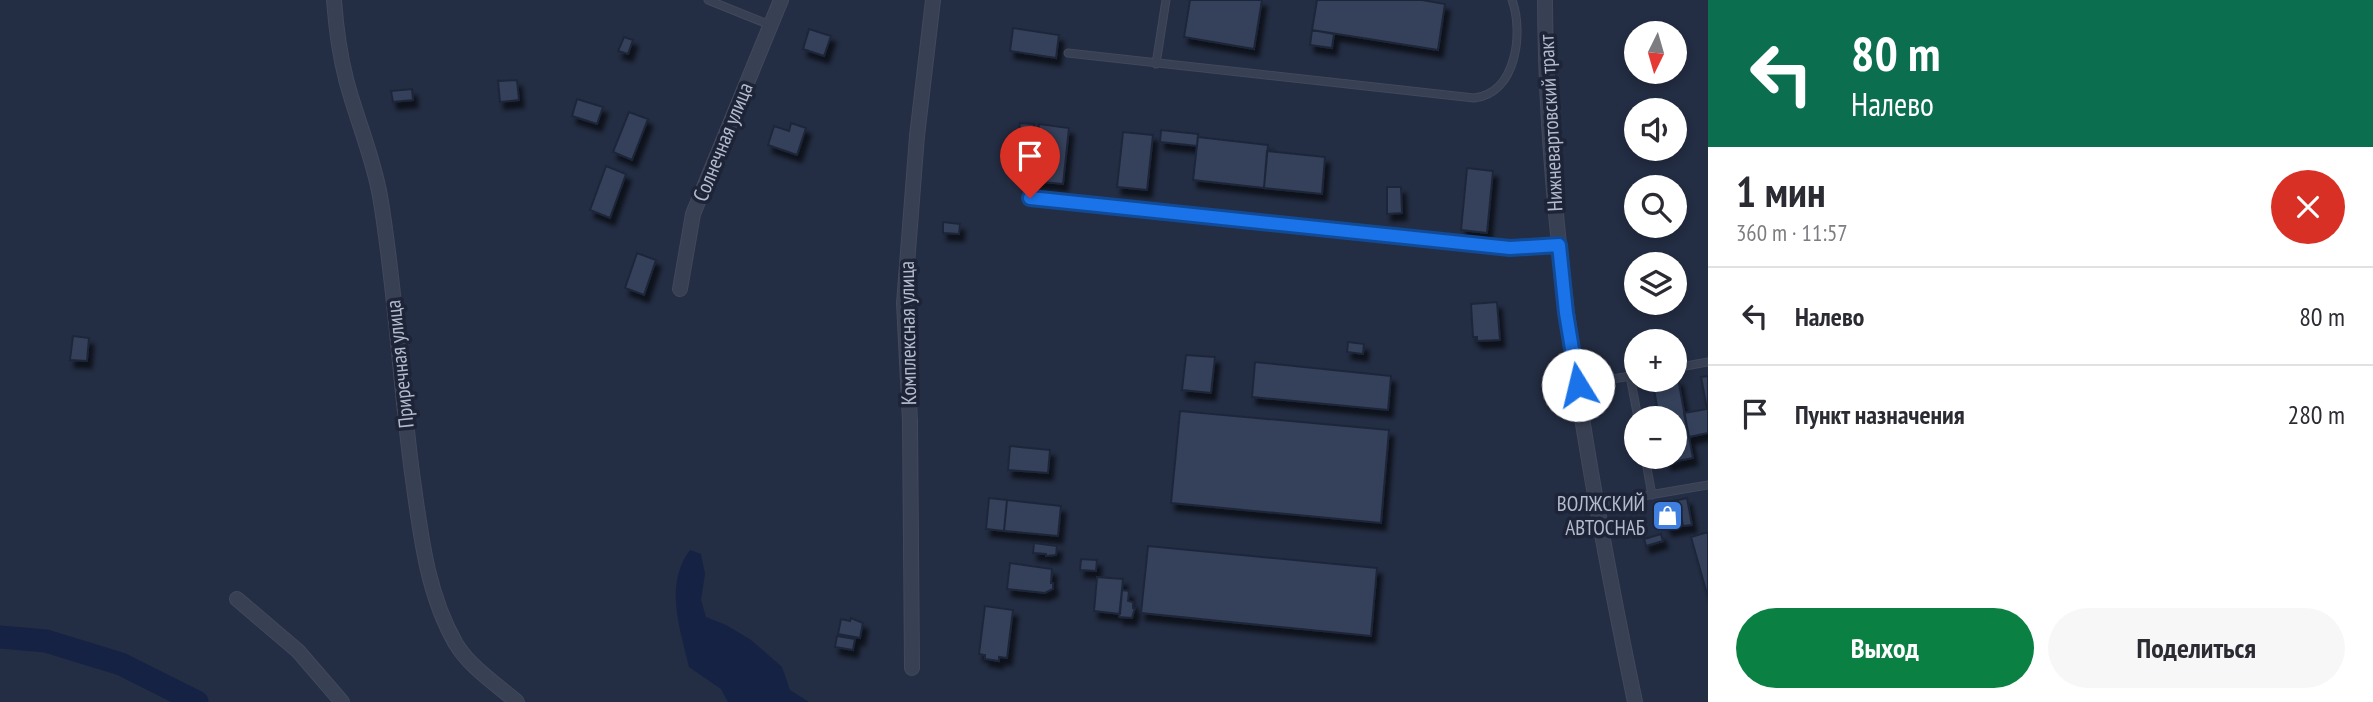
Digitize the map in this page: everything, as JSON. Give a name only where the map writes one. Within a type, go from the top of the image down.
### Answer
[{"type":"street","name":"Приречная улица","points":[[334,0],[337,38],[346,80],[379,193],[388,252],[409,452],[431,585],[456,645],[468,660],[517,702]]},
{"type":"street","name":"Солнечная улица","points":[[680,289],[693,214],[780,0]]},
{"type":"street","name":"Комплексная улица","points":[[912,668],[910,421],[904,303],[913,176],[933,0]]},
{"type":"street","name":"Нижневартовский тракт","points":[[1545,0],[1549,136],[1566,313],[1597,504],[1635,702]]},
{"type":"street","points":[[237,599],[298,651],[342,702]]},
{"type":"lane","points":[[708,0],[771,26]]},
{"type":"lane","points":[[1156,64],[1166,0]]},
{"type":"lane","points":[[1068,53],[1474,98],[1486,97],[1501,86],[1513,58],[1517,29],[1512,0]]},
{"type":"lane","points":[[1030,198],[1510,248],[1559,245]]},
{"type":"lane","points":[[1687,366],[1708,362]]},
{"type":"lane","points":[[1578,385],[1624,377]]},
{"type":"lane","points":[[1647,469],[1652,495]]},
{"type":"lane","points":[[1597,504],[1708,485]]},
{"type":"water","points":[[690,550],[701,554],[705,574],[701,600],[706,617],[751,640],[782,667],[790,690],[809,702],[728,702],[721,689],[689,667],[676,607],[676,592],[682,563]]},
{"type":"building","points":[[1190,0],[1262,0],[1254,49],[1184,37]]},
{"type":"building","points":[[1317,0],[1422,0],[1445,4],[1438,50],[1312,30]]},
{"type":"building","points":[[1013,28],[1059,35],[1056,58],[1010,51]]},
{"type":"building","points":[[809,29],[831,36],[824,56],[803,49]]},
{"type":"building","points":[[1312,30],[1334,34],[1332,48],[1310,45]]},
{"type":"building","points":[[624,37],[633,40],[628,54],[618,51]]},
{"type":"building","points":[[517,80],[519,100],[500,102],[498,81]]},
{"type":"building","points":[[412,89],[413,100],[393,102],[391,91]]},
{"type":"building","points":[[577,99],[603,107],[597,124],[572,116]]},
{"type":"building","points":[[629,112],[648,119],[632,160],[613,152]]},
{"type":"building","points":[[791,123],[806,128],[797,155],[768,145],[774,126],[789,131]]},
{"type":"building","points":[[1020,123],[1034,124],[1033,135],[1019,133]]},
{"type":"building","points":[[1039,124],[1069,128],[1063,184],[1033,181]]},
{"type":"building","points":[[1161,130],[1198,134],[1197,146],[1160,142]]},
{"type":"building","points":[[1123,132],[1153,135],[1147,190],[1117,187]]},
{"type":"building","points":[[1198,137],[1268,145],[1264,188],[1193,180]]},
{"type":"building","points":[[1267,151],[1325,157],[1322,194],[1264,188]]},
{"type":"building","points":[[606,166],[626,174],[610,218],[590,210]]},
{"type":"building","points":[[1467,168],[1493,171],[1487,233],[1461,230]]},
{"type":"building","points":[[1387,187],[1401,187],[1402,213],[1387,214]]},
{"type":"building","points":[[943,222],[960,224],[959,234],[943,233]]},
{"type":"building","points":[[637,253],[656,260],[644,295],[625,288]]},
{"type":"building","points":[[1497,302],[1500,340],[1477,341],[1477,337],[1473,337],[1471,304]]},
{"type":"building","points":[[73,336],[89,338],[87,361],[70,360]]},
{"type":"building","points":[[1348,342],[1364,344],[1363,354],[1347,352]]},
{"type":"building","points":[[1186,355],[1215,357],[1211,393],[1182,390]]},
{"type":"building","points":[[1255,362],[1391,376],[1388,410],[1252,397]]},
{"type":"building","points":[[1708,376],[1708,433],[1689,437],[1687,412],[1707,409],[1701,377]]},
{"type":"building","points":[[1654,392],[1680,392],[1683,406],[1657,406]]},
{"type":"building","points":[[1180,411],[1389,430],[1381,523],[1171,503]]},
{"type":"building","points":[[1687,426],[1693,458],[1687,459]]},
{"type":"building","points":[[1010,446],[1050,450],[1048,473],[1008,470]]},
{"type":"building","points":[[989,498],[1007,500],[1004,531],[986,529]]},
{"type":"building","points":[[1687,498],[1692,525],[1683,526],[1678,500]]},
{"type":"building","points":[[1007,500],[1061,506],[1058,536],[1004,531]]},
{"type":"building","points":[[1678,500],[1683,526],[1668,529],[1662,515],[1665,514],[1662,503]]},
{"type":"building","points":[[1708,532],[1708,594],[1707,594],[1691,537]]},
{"type":"building","points":[[1661,534],[1663,541],[1646,546],[1644,539]]},
{"type":"building","points":[[1034,543],[1057,546],[1056,555],[1033,553]]},
{"type":"building","points":[[1148,546],[1377,568],[1371,636],[1141,613]]},
{"type":"building","points":[[1081,559],[1097,560],[1096,571],[1080,570]]},
{"type":"building","points":[[1010,563],[1052,569],[1053,589],[1045,593],[1007,589]]},
{"type":"building","points":[[1097,577],[1123,579],[1120,614],[1094,611]]},
{"type":"building","points":[[1122,590],[1129,591],[1128,601],[1133,602],[1135,608],[1132,618],[1119,617]]},
{"type":"building","points":[[985,606],[1013,610],[1007,658],[999,657],[999,661],[985,659],[985,655],[979,654]]},
{"type":"building","points":[[851,618],[863,623],[860,638],[838,634],[841,619],[850,621]]},
{"type":"building","points":[[837,636],[855,639],[853,650],[835,647]]},
{"type":"waterway","points":[[0,637],[46,641],[121,664],[197,702]]},
{"type":"place","name":"ВОЛЖСКИЙ АВТОСНАБ","points":[[1668,516]]},
{"type":"route","points":[[1030,198],[1519,249],[1559,245],[1566,313],[1578,385]]}]
